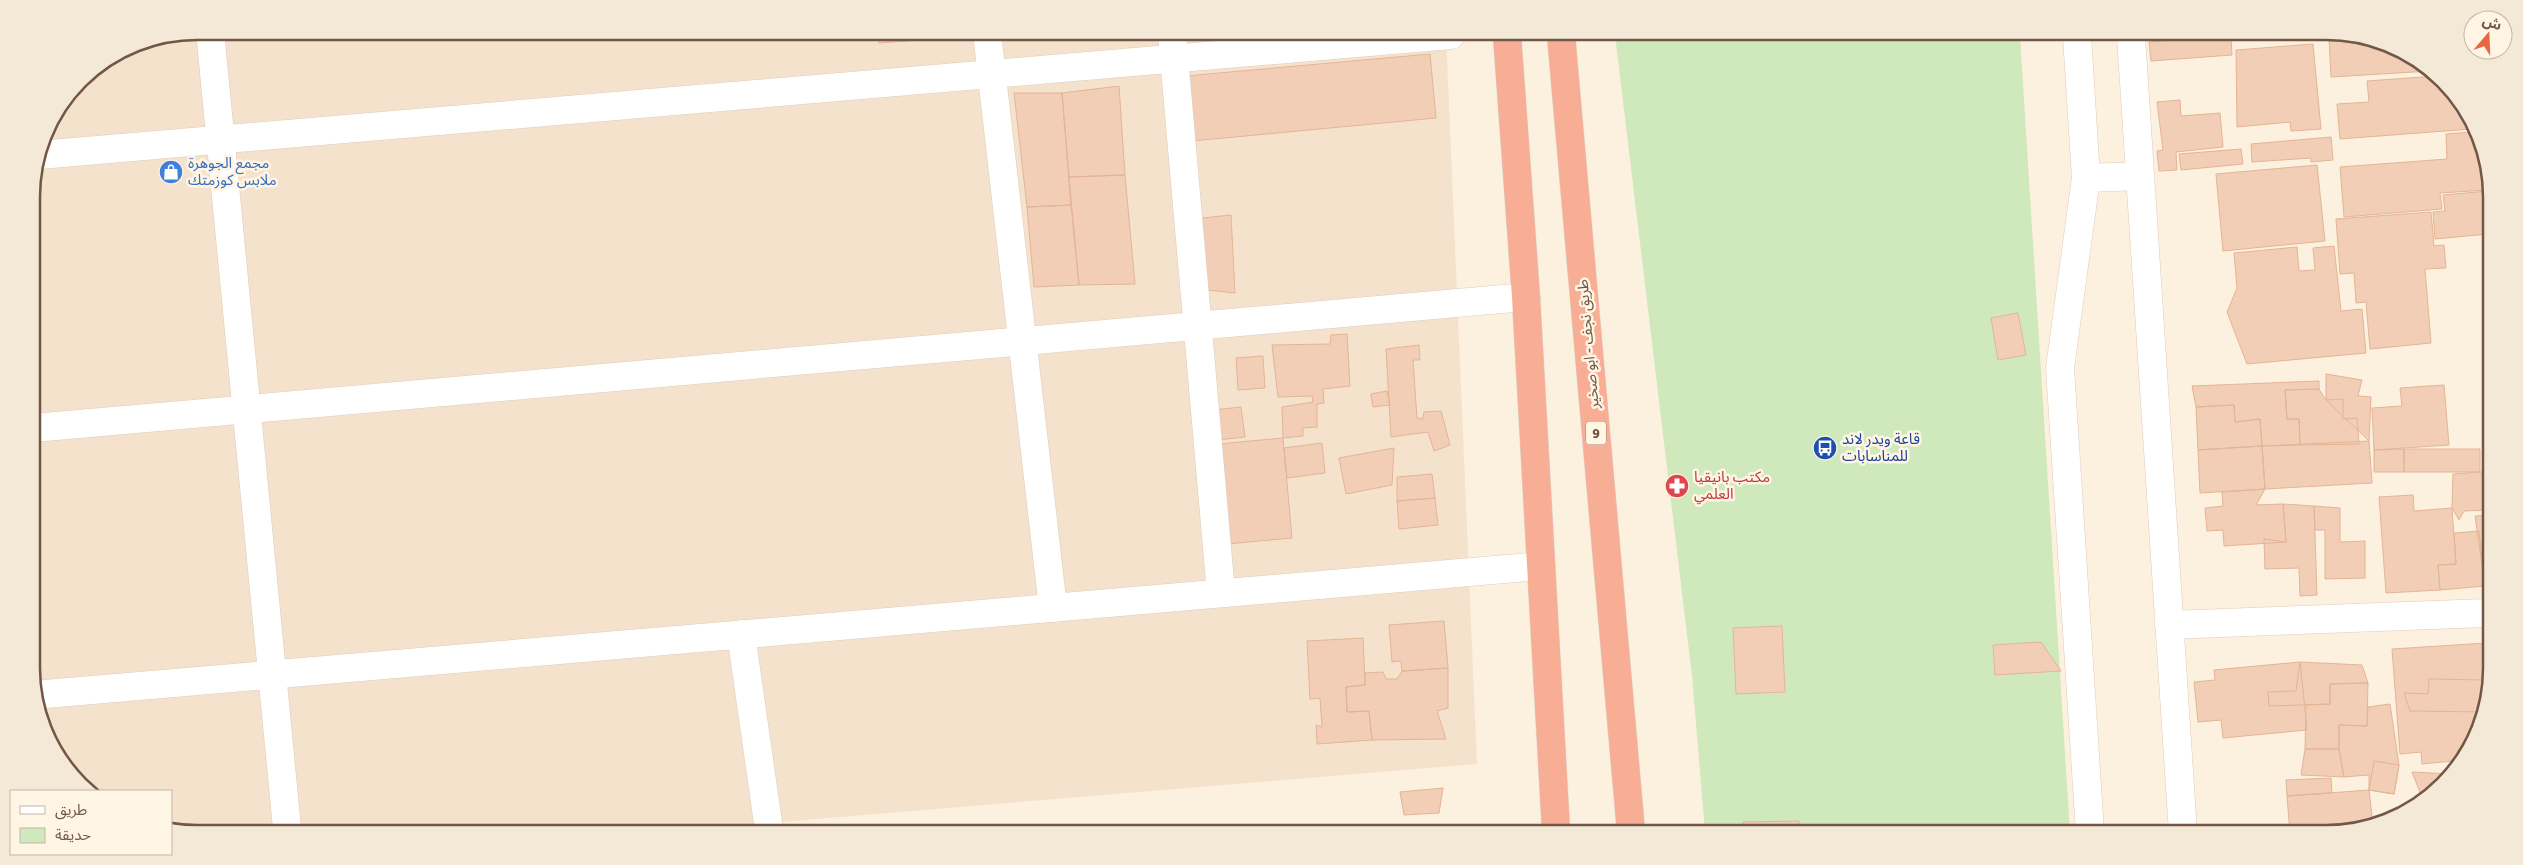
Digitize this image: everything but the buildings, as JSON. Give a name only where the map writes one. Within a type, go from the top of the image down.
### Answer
[{"type":"highway","points":[[1507,40],[1526,297],[1541,566],[1559,825]]},
{"type":"highway","name":"طريق نجف - ابو صخير","points":[[1561,40],[1626,825]]},
{"type":"street","points":[[211,40],[287,825]]},
{"type":"street","points":[[988,40],[1053,608]]},
{"type":"street","points":[[46,154],[991,74],[1173,46],[1312,40]]},
{"type":"street","points":[[2077,40],[2086,178],[2060,368],[2089,825]]},
{"type":"street","points":[[2131,40],[2182,825]]},
{"type":"street","points":[[1173,46],[1221,593]]},
{"type":"street","points":[[2086,178],[2140,176]]},
{"type":"street","points":[[40,427],[1526,297]]},
{"type":"street","points":[[42,694],[1541,566]]},
{"type":"street","points":[[2169,625],[2483,613]]},
{"type":"street","points":[[741,634],[767,825]]},
{"type":"shaded area","points":[[187,40],[1446,40],[1477,764],[744,825],[197,825],[172,823],[172,790],[98,790],[93,786],[66,755],[48,718],[43,699],[40,678],[40,187],[45,156],[52,137],[72,101],[101,72],[118,61],[147,48]]},
{"type":"green space","points":[[1616,40],[2020,40],[2069,825],[1704,825],[1692,676]]},
{"type":"place","name":"مجمع الجوهرة ملابس كوزمتك","points":[[171,172]]},
{"type":"place","name":"قاعة ويدر لاند للمناسابات","points":[[1825,448]]},
{"type":"place","name":"مكتب بانيقيا العلمي","points":[[1677,486]]}]
